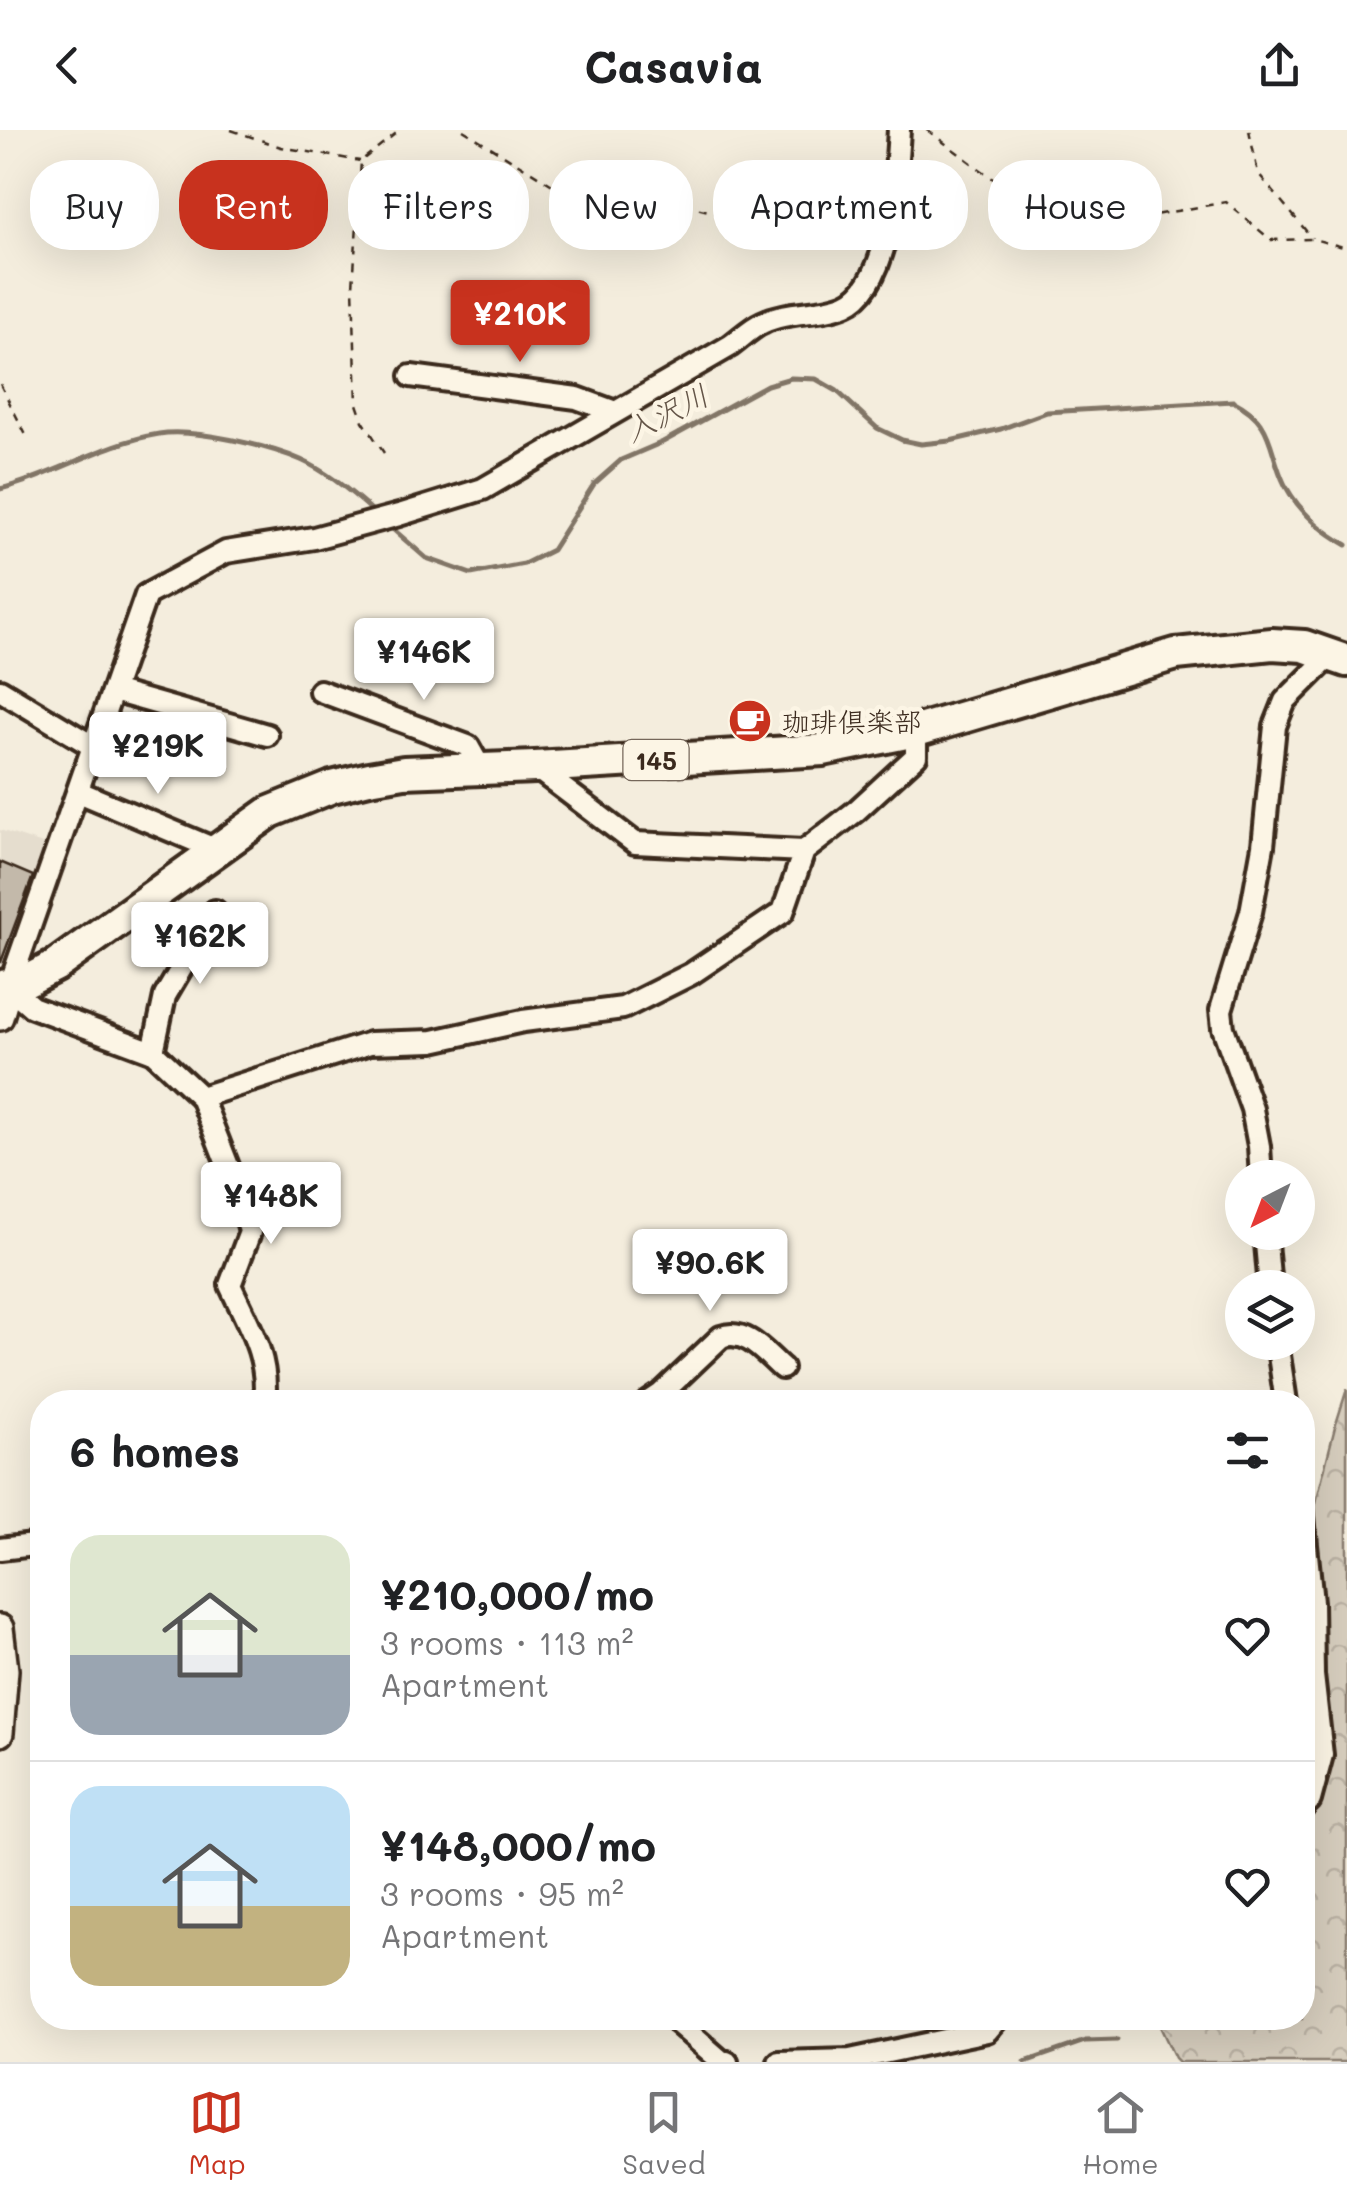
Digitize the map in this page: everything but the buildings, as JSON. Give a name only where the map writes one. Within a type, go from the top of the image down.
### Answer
[{"type":"highway","name":"145","points":[[4,986],[36,978],[55,966],[270,812],[332,787],[404,772],[823,750],[916,731],[1176,654],[1272,644],[1304,646],[1339,657]]},
{"type":"main road","points":[[0,1016],[4,986]]},
{"type":"main road","points":[[0,1628],[5,1670],[0,1733]]},
{"type":"street","points":[[266,1390],[262,1352],[230,1284],[250,1232],[202,1097],[153,1052],[32,1007],[4,986],[79,792],[146,595],[226,552],[314,538],[483,488],[730,346],[764,322],[848,304],[868,287],[882,252],[894,198],[898,130]]},
{"type":"street","points":[[411,376],[577,398],[615,412]]},
{"type":"street","points":[[1259,1160],[1252,1109],[1223,1028],[1221,1010],[1254,896],[1275,726],[1286,700],[1339,657]]},
{"type":"street","points":[[0,690],[94,748]]},
{"type":"street","points":[[112,691],[266,734]]},
{"type":"street","points":[[320,691],[468,746],[481,769]]},
{"type":"street","points":[[202,1097],[370,1043],[433,1041],[523,1021],[623,1008],[691,974],[783,912],[804,851],[856,811],[916,756],[916,731]]},
{"type":"street","points":[[535,767],[635,844],[804,851]]},
{"type":"street","points":[[79,792],[217,850]]},
{"type":"street","points":[[153,1052],[165,996],[215,911]]},
{"type":"street","points":[[665,1390],[721,1337],[732,1333],[746,1338],[782,1368]]},
{"type":"street","points":[[1280,1360],[1284,1390]]},
{"type":"street","points":[[0,1549],[30,1545]]},
{"type":"street","points":[[1315,1685],[1322,1755],[1315,1781]]},
{"type":"street","points":[[686,2030],[727,2062]]},
{"type":"street","points":[[779,2062],[850,2060],[988,2030]]},
{"type":"path","points":[[231,130],[280,147],[355,160]]},
{"type":"path","points":[[362,160],[400,130]]},
{"type":"path","points":[[463,130],[559,190],[609,208],[696,208],[882,252]]},
{"type":"path","points":[[927,130],[996,181],[1075,215],[1115,208],[1149,216],[1226,202],[1271,240],[1313,239],[1347,248]]},
{"type":"path","points":[[1249,130],[1258,173],[1313,239]]},
{"type":"path","points":[[355,250],[357,404],[384,453]]},
{"type":"path","points":[[0,384],[29,441]]},
{"type":"shaded area","points":[[0,830],[46,845],[7,963],[0,968]]},
{"type":"green space","points":[[1347,1389],[1347,2062],[1179,2062],[1162,2030],[1315,2030],[1315,1506]]},
{"type":"waterway","name":"入沢川","points":[[387,524],[426,558],[471,574],[524,564],[552,550],[594,484],[621,460],[663,442],[767,385],[791,378],[816,379],[837,391],[877,428],[921,444],[1001,429],[1047,412],[1233,401],[1247,409],[1264,428],[1285,485],[1304,512],[1347,545]]},
{"type":"waterway","name":"入沢川","points":[[0,489],[138,438],[191,434],[251,444],[301,460],[330,477],[375,513]]},
{"type":"waterway","points":[[1025,2062],[1085,2041],[1117,2040]]},
{"type":"place","name":"珈琲倶楽部","points":[[750,721]]}]
